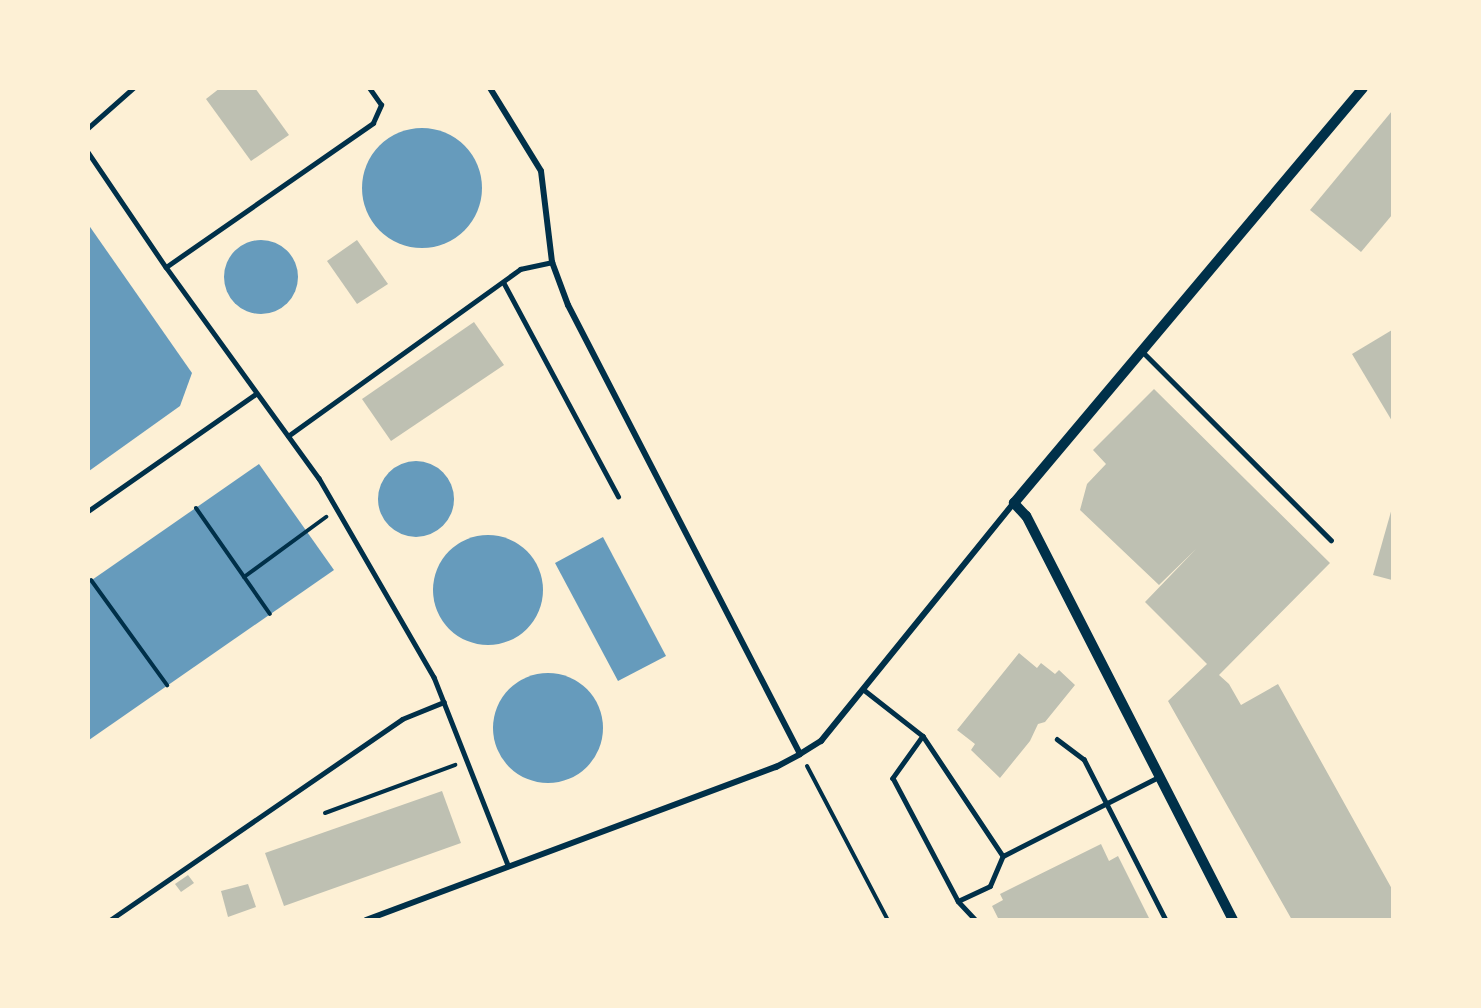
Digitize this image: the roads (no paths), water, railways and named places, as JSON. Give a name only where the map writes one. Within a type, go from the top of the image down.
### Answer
[{"type":"street","points":[[490,88],[541,171],[552,262],[568,305],[800,754]]},
{"type":"street","points":[[366,920],[776,768],[821,741],[1014,503],[1143,352],[1359,90]]},
{"type":"street","points":[[1014,503],[1026,516],[1233,920]]},
{"type":"lane","points":[[88,128],[133,88]]},
{"type":"lane","points":[[166,267],[373,123],[381,105],[369,88]]},
{"type":"lane","points":[[88,152],[166,267],[337,508],[434,677],[508,866]]},
{"type":"lane","points":[[288,436],[504,283],[520,269],[552,262]]},
{"type":"lane","points":[[504,283],[618,496]]},
{"type":"lane","points":[[1143,352],[1331,540]]},
{"type":"lane","points":[[88,511],[256,394]]},
{"type":"lane","points":[[863,689],[923,736],[1003,856]]},
{"type":"lane","points":[[110,920],[402,719],[444,702]]},
{"type":"lane","points":[[923,736],[892,778],[958,901],[975,920]]},
{"type":"lane","points":[[1057,739],[1084,759],[1166,920]]},
{"type":"lane","points":[[958,901],[990,886],[1003,856],[1161,776]]},
{"type":"water","points":[[422,128],[445,132],[465,145],[478,165],[482,188],[478,211],[465,231],[445,244],[422,248],[399,244],[379,231],[366,211],[362,188],[366,165],[379,145],[399,132]]},
{"type":"water","points":[[88,224],[192,373],[180,406],[89,471]]},
{"type":"water","points":[[261,240],[275,243],[287,251],[295,263],[298,277],[295,291],[287,303],[275,311],[261,314],[247,311],[235,303],[227,291],[224,277],[227,263],[235,251],[247,243]]},
{"type":"water","points":[[409,461],[423,461],[437,467],[448,478],[454,492],[451,514],[443,526],[423,537],[409,537],[395,531],[384,520],[378,506],[378,492],[384,478],[395,467]]},
{"type":"water","points":[[259,464],[334,570],[89,740],[89,582]]},
{"type":"water","points":[[488,535],[509,539],[527,551],[539,569],[543,590],[539,611],[527,629],[509,641],[488,645],[467,641],[449,629],[437,611],[433,590],[437,569],[449,551],[467,539]]},
{"type":"water","points":[[603,537],[666,656],[618,681],[555,563]]},
{"type":"water","points":[[548,673],[569,677],[587,689],[599,707],[603,728],[599,749],[587,767],[569,779],[548,783],[527,779],[509,767],[497,749],[493,728],[497,707],[509,689],[527,677]]}]
